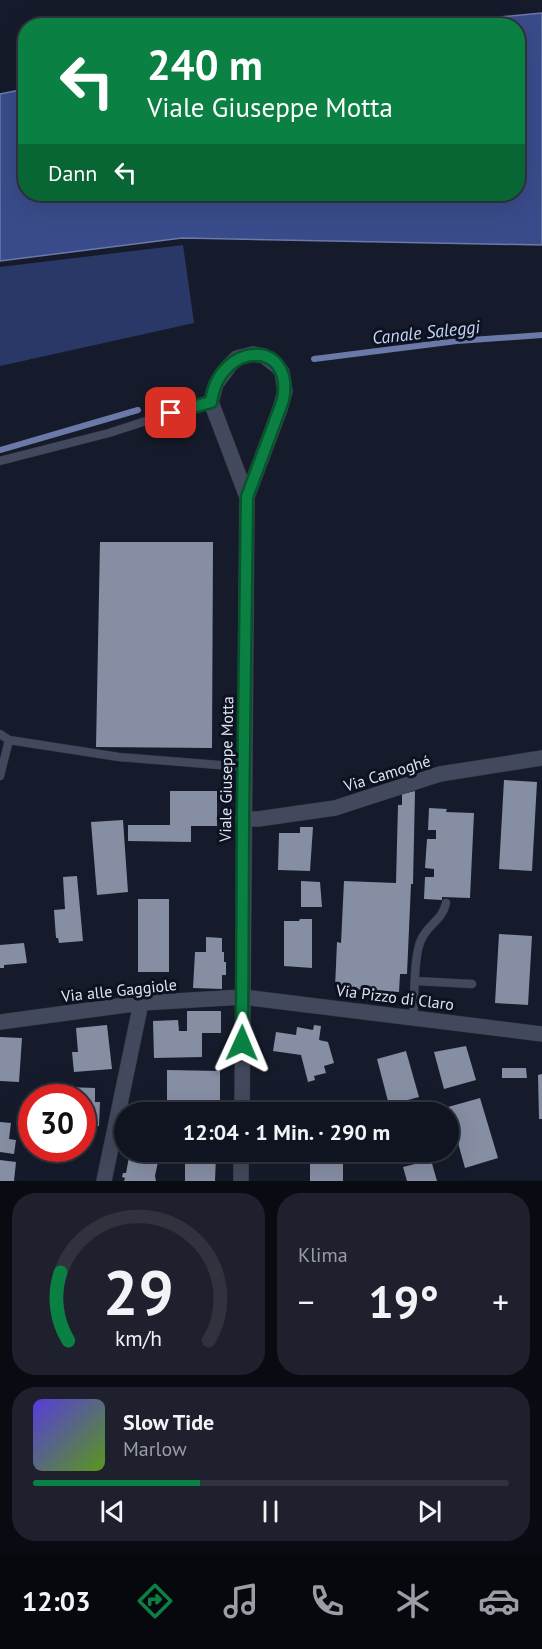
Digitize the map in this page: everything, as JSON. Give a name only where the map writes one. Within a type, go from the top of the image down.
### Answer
[{"type":"street","name":"Viale Giuseppe Motta","points":[[242,1102],[247,497],[285,390],[282,372],[264,356],[253,354],[237,358],[222,374],[216,384],[211,402],[247,497]]},
{"type":"street","name":"Via Camoghé","points":[[243,819],[335,808],[440,774],[542,758]]},
{"type":"street","name":"Via alle Gaggiole","points":[[0,1022],[141,1004],[243,997]]},
{"type":"street","name":"Via Pizzo di Claro","points":[[243,997],[542,1034]]},
{"type":"street","points":[[104,1181],[141,1004]]},
{"type":"street","points":[[241,1162],[241,1181]]},
{"type":"lane","points":[[0,461],[109,433],[211,402]]},
{"type":"lane","points":[[0,734],[9,740],[119,757],[244,767]]},
{"type":"lane","points":[[0,776],[9,740]]},
{"type":"lane","points":[[413,1018],[419,944],[425,933],[442,914],[446,903]]},
{"type":"lane","points":[[416,981],[472,984]]},
{"type":"shaded area","points":[[542,13],[542,245],[182,238],[0,261],[0,94],[18,90],[18,201],[525,201],[525,18],[488,18]]},
{"type":"shaded area","points":[[183,245],[194,323],[0,366],[0,267]]},
{"type":"building","points":[[100,542],[213,542],[212,748],[96,747]]},
{"type":"building","points":[[504,780],[537,782],[532,871],[499,869]]},
{"type":"building","points":[[170,791],[217,791],[217,826],[191,826],[191,842],[128,841],[128,825],[170,825]]},
{"type":"building","points":[[415,791],[413,884],[411,884],[407,974],[400,974],[399,992],[335,988],[337,942],[341,943],[344,881],[396,883],[398,805],[402,805],[402,794]]},
{"type":"building","points":[[429,808],[447,809],[446,812],[474,813],[470,898],[424,899],[425,877],[434,877],[434,869],[425,868],[427,839],[436,839],[436,830],[428,830]]},
{"type":"building","points":[[123,820],[128,892],[97,895],[91,822]]},
{"type":"building","points":[[300,827],[313,827],[310,871],[278,870],[279,833],[300,833]]},
{"type":"building","points":[[77,876],[83,941],[59,943],[56,938],[54,910],[65,909],[63,877]]},
{"type":"building","points":[[301,881],[320,882],[322,907],[301,907]]},
{"type":"building","points":[[138,899],[169,899],[169,972],[138,972]]},
{"type":"building","points":[[300,919],[312,919],[312,968],[284,966],[284,921],[299,921]]},
{"type":"building","points":[[499,934],[532,936],[528,1005],[495,1003]]},
{"type":"building","points":[[206,937],[222,938],[226,975],[222,975],[222,989],[193,988],[195,952],[206,952]]},
{"type":"building","points":[[24,943],[27,963],[4,965],[4,968],[0,968],[0,945]]},
{"type":"building","points":[[187,1011],[221,1011],[221,1033],[202,1033],[202,1057],[154,1058],[153,1021],[178,1020],[179,1031],[187,1031]]},
{"type":"building","points":[[107,1025],[112,1069],[74,1072],[72,1052],[78,1052],[76,1028]]},
{"type":"building","points":[[314,1025],[321,1026],[319,1040],[328,1042],[334,1063],[324,1066],[326,1073],[314,1076],[315,1080],[308,1082],[301,1055],[273,1051],[276,1032],[296,1035],[297,1027],[313,1030]]},
{"type":"building","points":[[0,1037],[22,1038],[19,1082],[0,1081]]},
{"type":"building","points":[[466,1046],[476,1080],[444,1089],[434,1052]]},
{"type":"building","points":[[406,1051],[419,1097],[400,1102],[388,1102],[377,1059]]},
{"type":"building","points":[[502,1068],[526,1068],[527,1078],[502,1078]]},
{"type":"building","points":[[167,1070],[220,1071],[220,1102],[167,1102]]},
{"type":"building","points":[[542,1074],[542,1119],[539,1119],[538,1075]]},
{"type":"building","points":[[480,1098],[498,1158],[465,1168],[459,1146],[459,1104]]},
{"type":"building","points":[[326,1100],[326,1102],[270,1102]]},
{"type":"building","points":[[96,1102],[100,1102],[99,1126],[96,1126]]},
{"type":"building","points":[[0,1122],[11,1123],[9,1139],[16,1140],[14,1154],[0,1152]]},
{"type":"building","points":[[0,1160],[16,1162],[14,1181],[0,1181]]},
{"type":"building","points":[[128,1162],[158,1162],[156,1181],[124,1181],[123,1173],[126,1173]]},
{"type":"building","points":[[185,1162],[216,1162],[215,1181],[185,1181]]},
{"type":"building","points":[[310,1162],[343,1162],[343,1181],[310,1181]]},
{"type":"building","points":[[432,1162],[437,1181],[407,1181],[403,1167]]},
{"type":"waterway","name":"Canale Saleggi","points":[[314,359],[457,341],[542,335]]},
{"type":"waterway","name":"Canale Saleggi","points":[[0,450],[138,410]]},
{"type":"route","points":[[171,413],[211,402],[216,384],[222,374],[237,358],[245,355],[264,356],[282,372],[285,390],[283,400],[247,497],[242,1043]]}]
